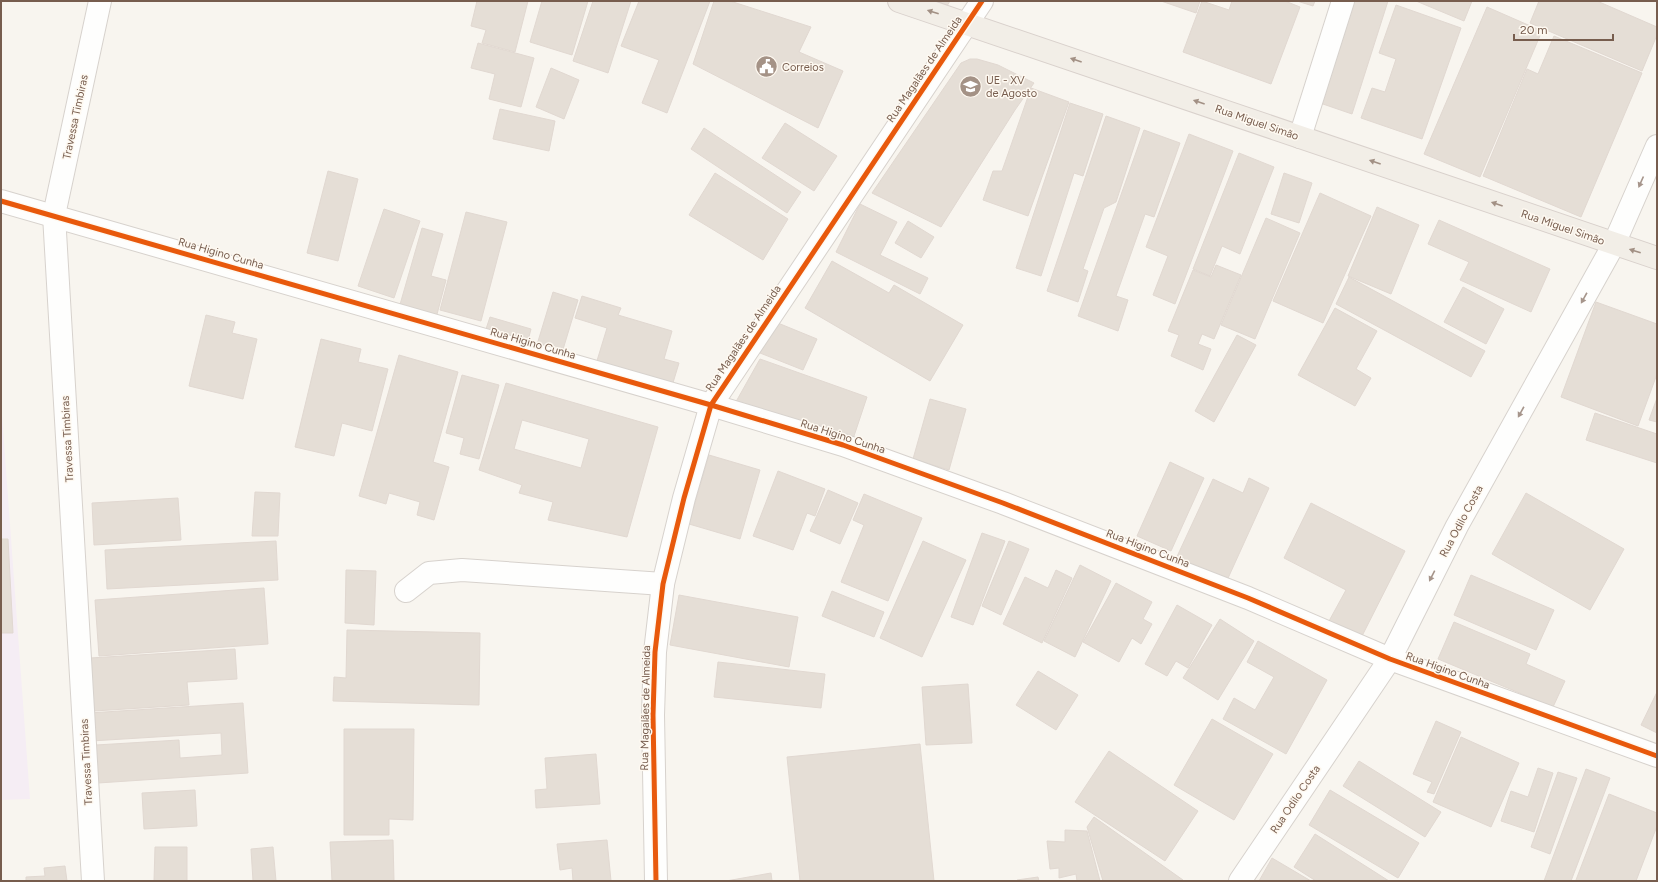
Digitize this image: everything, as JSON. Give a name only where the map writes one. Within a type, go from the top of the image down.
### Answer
[{"type":"main road","name":"Rua Miguel Simão","points":[[899,1],[1657,258]]},
{"type":"street","name":"Travessa Timbiras","points":[[93,881],[54,215],[100,1]]},
{"type":"street","name":"Rua Magalães de Almeida","points":[[656,881],[653,715],[655,652],[663,584],[684,498],[710,405],[982,1]]},
{"type":"street","points":[[1300,137],[1343,1]]},
{"type":"street","name":"Rua Odilo Costa","points":[[1240,881],[1390,659],[1457,526],[1614,244],[1657,146]]},
{"type":"street","name":"Rua Higino Cunha","points":[[1,201],[54,215],[710,405],[843,446],[1003,503],[1248,598],[1390,659],[1657,756]]},
{"type":"street","points":[[406,591],[429,573],[462,570],[663,584]]},
{"type":"shaded area","points":[[1,401],[30,799],[1,800]]},
{"type":"building","points":[[477,1],[528,1],[515,52],[482,43],[486,30],[471,26]]},
{"type":"building","points":[[542,1],[588,1],[572,55],[530,42]]},
{"type":"building","points":[[593,1],[631,1],[608,73],[573,61]]},
{"type":"building","points":[[639,1],[710,1],[667,113],[642,103],[659,60],[621,46]]},
{"type":"building","name":"Correios","points":[[714,1],[730,1],[811,27],[799,52],[843,71],[818,128],[693,64]]},
{"type":"building","points":[[938,1],[950,1],[947,6]]},
{"type":"building","points":[[1161,1],[1200,1],[1196,13]]},
{"type":"building","points":[[1202,1],[1229,10],[1232,1],[1285,1],[1300,7],[1271,84],[1183,52]]},
{"type":"building","points":[[1297,1],[1315,1],[1313,6]]},
{"type":"building","points":[[1353,1],[1388,1],[1352,114],[1320,103]]},
{"type":"building","points":[[1416,1],[1472,1],[1464,21]]},
{"type":"building","points":[[1539,1],[1597,1],[1657,27],[1657,35],[1642,71],[1530,23]]},
{"type":"building","points":[[1396,5],[1461,28],[1422,139],[1361,118],[1372,88],[1385,92],[1396,59],[1379,53]]},
{"type":"building","points":[[1487,7],[1542,31],[1480,177],[1424,154]]},
{"type":"building","points":[[1554,36],[1642,73],[1581,217],[1483,176],[1527,69],[1538,74]]},
{"type":"building","points":[[478,43],[534,58],[521,107],[489,99],[495,74],[471,68]]},
{"type":"building","points":[[970,59],[977,59],[998,65],[1034,83],[1015,110],[941,227],[872,193],[961,63]]},
{"type":"building","points":[[551,68],[579,80],[564,119],[536,107]]},
{"type":"building","points":[[1031,88],[1069,102],[1028,216],[983,200],[993,171],[1002,171]]},
{"type":"building","points":[[1070,103],[1103,114],[1083,176],[1074,173],[1041,276],[1016,268]]},
{"type":"building","points":[[500,109],[555,121],[549,151],[493,139]]},
{"type":"building","points":[[1106,116],[1140,128],[1116,202],[1104,208],[1083,269],[1088,271],[1078,302],[1047,291]]},
{"type":"building","points":[[785,123],[837,156],[814,191],[762,158]]},
{"type":"building","points":[[704,128],[801,192],[787,213],[691,149]]},
{"type":"building","points":[[1144,130],[1180,143],[1154,217],[1145,214],[1116,296],[1128,300],[1118,331],[1078,316]]},
{"type":"building","points":[[1189,134],[1233,151],[1175,304],[1153,295],[1168,256],[1146,247]]},
{"type":"building","points":[[1239,153],[1274,167],[1240,254],[1222,246],[1210,276],[1193,269]]},
{"type":"building","points":[[328,171],[358,179],[338,261],[307,253]]},
{"type":"building","points":[[715,173],[788,219],[763,260],[689,215]]},
{"type":"building","points":[[1284,173],[1312,183],[1299,223],[1271,214]]},
{"type":"building","points":[[1320,193],[1371,216],[1323,323],[1273,301]]},
{"type":"building","points":[[860,204],[897,222],[880,255],[928,278],[920,294],[836,252]]},
{"type":"building","points":[[1377,207],[1419,225],[1391,294],[1348,276]]},
{"type":"building","points":[[384,209],[420,221],[394,298],[358,286]]},
{"type":"building","points":[[466,212],[507,222],[481,321],[440,310]]},
{"type":"building","points":[[1266,218],[1300,233],[1255,339],[1221,325]]},
{"type":"building","points":[[1439,220],[1550,269],[1531,312],[1460,280],[1469,262],[1428,244]]},
{"type":"building","points":[[908,221],[934,237],[921,258],[895,243]]},
{"type":"building","points":[[422,228],[443,234],[431,276],[446,280],[436,318],[399,308]]},
{"type":"building","points":[[832,261],[889,293],[894,285],[963,325],[930,381],[805,308]]},
{"type":"building","points":[[1216,265],[1241,275],[1214,339],[1202,334],[1198,344],[1211,349],[1203,370],[1171,356],[1179,335],[1168,331],[1193,270],[1211,277]]},
{"type":"building","points":[[1349,277],[1485,351],[1471,377],[1336,304]]},
{"type":"building","points":[[1463,287],[1504,309],[1486,344],[1444,322]]},
{"type":"building","points":[[553,292],[578,300],[561,356],[536,348]]},
{"type":"building","points":[[582,296],[621,308],[618,315],[672,331],[664,359],[679,363],[672,386],[596,364],[607,328],[575,318]]},
{"type":"building","points":[[1596,302],[1657,324],[1657,374],[1638,426],[1561,397]]},
{"type":"building","points":[[1335,308],[1377,331],[1356,369],[1371,378],[1355,406],[1298,375]]},
{"type":"building","points":[[206,315],[235,322],[232,333],[257,339],[243,399],[189,386]]},
{"type":"building","points":[[490,317],[531,329],[526,348],[484,335]]},
{"type":"building","points":[[773,321],[817,339],[803,370],[760,353]]},
{"type":"building","points":[[1237,335],[1256,345],[1214,422],[1195,411]]},
{"type":"building","points":[[321,339],[361,349],[358,362],[388,369],[372,431],[342,423],[334,456],[295,447]]},
{"type":"building","points":[[399,355],[458,372],[433,462],[449,467],[434,520],[417,515],[420,502],[389,493],[386,504],[359,496]]},
{"type":"building","points":[[760,359],[867,397],[851,445],[733,407]]},
{"type":"building","points":[[462,375],[499,385],[479,459],[460,454],[464,438],[446,433]]},
{"type":"building","points":[[506,383],[658,427],[627,537],[548,520],[553,502],[519,493],[522,485],[479,470]],"holes":[[[522,420],[589,439],[581,468],[514,449]]]},
{"type":"building","points":[[1657,398],[1657,422],[1649,420]]},
{"type":"building","points":[[930,399],[966,409],[949,470],[913,459]]},
{"type":"building","points":[[1595,413],[1657,434],[1657,463],[1586,440]]},
{"type":"building","points":[[709,455],[760,470],[740,539],[689,524]]},
{"type":"building","points":[[1170,462],[1204,478],[1171,551],[1137,536]]},
{"type":"building","points":[[778,471],[825,489],[815,516],[807,513],[793,550],[753,536]]},
{"type":"building","points":[[1249,478],[1269,488],[1224,587],[1174,563],[1213,479],[1243,493]]},
{"type":"building","points":[[828,490],[858,503],[840,544],[810,531]]},
{"type":"building","points":[[255,492],[280,493],[278,536],[252,536]]},
{"type":"building","points":[[1526,493],[1624,549],[1590,610],[1492,554]]},
{"type":"building","points":[[864,494],[922,518],[888,601],[841,582],[864,525],[853,520]]},
{"type":"building","points":[[178,498],[181,540],[94,545],[92,503]]},
{"type":"building","points":[[1311,503],[1405,551],[1361,638],[1329,621],[1346,590],[1284,558]]},
{"type":"building","points":[[982,533],[1005,541],[973,625],[951,617]]},
{"type":"building","points":[[1,539],[8,539],[13,633],[1,633]]},
{"type":"building","points":[[276,541],[278,580],[107,589],[105,550]]},
{"type":"building","points":[[923,541],[966,560],[922,657],[880,638]]},
{"type":"building","points":[[1009,541],[1029,549],[1001,615],[982,606]]},
{"type":"building","points":[[1080,565],[1111,581],[1075,657],[1044,641]]},
{"type":"building","points":[[346,570],[376,571],[374,625],[345,623]]},
{"type":"building","points":[[1056,570],[1072,578],[1042,643],[1003,624],[1025,577],[1048,588]]},
{"type":"building","points":[[1471,575],[1554,610],[1536,650],[1454,615]]},
{"type":"building","points":[[1116,583],[1152,602],[1143,619],[1152,624],[1141,644],[1132,638],[1119,662],[1083,642]]},
{"type":"building","points":[[264,588],[268,644],[99,656],[95,600]]},
{"type":"building","points":[[832,591],[884,612],[874,637],[822,616]]},
{"type":"building","points":[[679,595],[798,617],[789,667],[670,645]]},
{"type":"building","points":[[1177,605],[1212,625],[1188,668],[1176,661],[1167,676],[1145,664]]},
{"type":"building","points":[[1220,619],[1254,641],[1218,700],[1183,678]]},
{"type":"building","points":[[1454,622],[1530,654],[1526,664],[1565,681],[1553,707],[1438,659]]},
{"type":"building","points":[[347,630],[480,633],[479,705],[333,701],[334,677],[346,678]]},
{"type":"building","points":[[1258,641],[1327,680],[1286,754],[1223,719],[1234,698],[1255,710],[1274,677],[1247,662]]},
{"type":"building","points":[[235,649],[237,679],[187,682],[189,705],[94,711],[90,658]]},
{"type":"building","points":[[718,662],[825,674],[821,708],[714,697]]},
{"type":"building","points":[[1038,671],[1078,695],[1056,730],[1016,705]]},
{"type":"building","points":[[968,684],[972,743],[926,745],[922,687]]},
{"type":"building","points":[[1657,692],[1657,733],[1641,725]]},
{"type":"building","points":[[243,703],[248,773],[98,783],[96,745],[179,740],[180,758],[222,755],[221,733],[91,741],[89,713]]},
{"type":"building","points":[[1212,719],[1273,754],[1234,820],[1174,785]]},
{"type":"building","points":[[1436,721],[1461,732],[1434,794],[1427,792],[1432,782],[1413,774]]},
{"type":"building","points":[[344,729],[414,729],[413,820],[389,819],[389,835],[344,835]]},
{"type":"building","points":[[1461,737],[1519,763],[1491,827],[1433,802]]},
{"type":"building","points":[[920,744],[934,881],[800,881],[787,757]]},
{"type":"building","points":[[1109,751],[1198,811],[1165,861],[1075,802]]},
{"type":"building","points":[[596,754],[600,804],[536,808],[535,790],[547,789],[545,758]]},
{"type":"building","points":[[1359,761],[1441,812],[1425,837],[1343,786]]},
{"type":"building","points":[[1538,768],[1553,773],[1534,832],[1501,821],[1511,791],[1528,797]]},
{"type":"building","points":[[1586,769],[1610,778],[1571,881],[1544,881]]},
{"type":"building","points":[[1558,772],[1577,778],[1550,854],[1531,847]]},
{"type":"building","points":[[195,790],[197,826],[144,829],[142,793]]},
{"type":"building","points":[[1330,790],[1419,843],[1398,878],[1309,825]]},
{"type":"building","points":[[1609,794],[1657,813],[1657,826],[1636,881],[1577,881],[1576,880]]},
{"type":"building","points":[[1094,817],[1183,880],[1103,881],[1087,827]]},
{"type":"building","points":[[1065,830],[1087,831],[1100,881],[1077,881],[1076,874],[1059,878],[1059,868],[1050,869],[1047,841],[1065,842]]},
{"type":"building","points":[[1315,834],[1389,881],[1316,881],[1294,867]]},
{"type":"building","points":[[393,840],[394,881],[332,881],[330,842]]},
{"type":"building","points":[[607,840],[611,881],[573,881],[572,868],[560,870],[557,844]]},
{"type":"building","points":[[155,847],[187,847],[187,881],[154,881]]},
{"type":"building","points":[[273,847],[276,881],[253,881],[251,849]]},
{"type":"building","points":[[1272,858],[1311,881],[1259,881]]},
{"type":"building","points":[[65,866],[67,881],[26,881],[26,877],[45,876],[44,868]]},
{"type":"building","points":[[771,873],[772,881],[726,881]]},
{"type":"building","points":[[1038,877],[1039,881],[1017,880]]},
{"type":"cycle path","points":[[656,881],[653,715],[655,652],[663,584],[684,498],[711,405],[982,1]]},
{"type":"cycle path","points":[[1,201],[711,405],[843,445],[1003,503],[1248,598],[1390,659],[1657,756]]},
{"type":"place","name":"Correios","points":[[767,67]]},
{"type":"place","name":"UE - XV de Agosto","points":[[971,86]]}]
